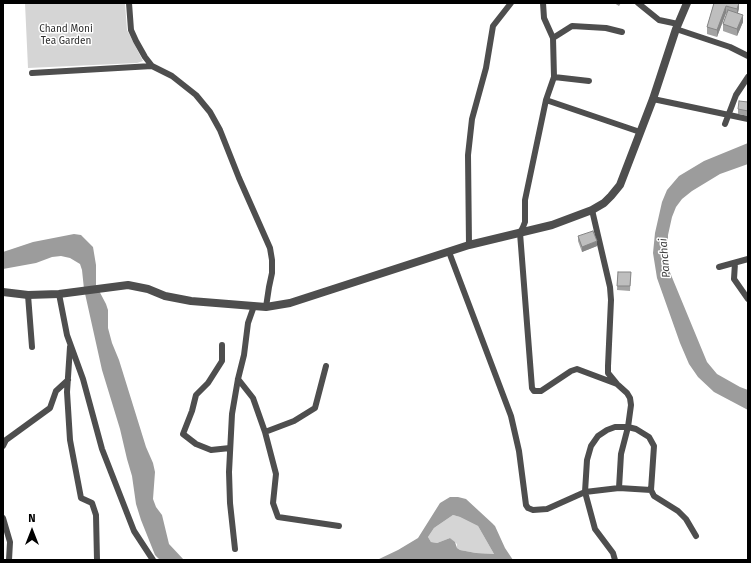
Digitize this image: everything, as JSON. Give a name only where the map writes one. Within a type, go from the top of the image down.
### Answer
[{"type":"street","points":[[129,3],[130,24],[133,36],[145,57],[152,66],[172,76],[189,88],[210,112],[220,130],[239,178],[270,248],[272,273],[266,307]]},
{"type":"street","points":[[469,245],[468,155],[472,119],[486,68],[493,26],[511,3]]},
{"type":"street","points":[[543,3],[544,18],[553,38],[554,77],[546,100],[525,200],[524,222],[520,233],[532,388],[534,391],[541,391],[571,371],[577,369],[617,384]]},
{"type":"street","points":[[638,3],[659,20],[730,47],[748,56]]},
{"type":"street","points":[[3,292],[28,295],[59,294],[128,285],[148,289],[165,296],[192,302],[266,307],[290,303],[469,245],[552,224],[592,210],[612,196],[620,185],[653,99],[685,4]]},
{"type":"street","points":[[553,38],[572,26],[606,28],[622,32]]},
{"type":"street","points":[[32,73],[152,66]]},
{"type":"street","points":[[554,77],[589,81]]},
{"type":"street","points":[[725,124],[736,95],[748,78]]},
{"type":"street","points":[[653,99],[748,119]]},
{"type":"street","points":[[546,100],[640,132]]},
{"type":"street","points":[[592,210],[610,287],[611,300],[608,366],[610,377],[627,393],[630,398],[631,405],[628,427],[621,454],[619,488]]},
{"type":"street","points":[[449,252],[511,416],[519,451],[526,505],[528,508],[533,510],[547,509],[586,492],[619,488],[651,490]]},
{"type":"street","points":[[719,267],[748,259]]},
{"type":"street","points":[[735,263],[734,279],[748,299]]},
{"type":"street","points":[[59,294],[67,335],[83,379],[102,448],[134,531],[153,560]]},
{"type":"street","points":[[28,295],[32,347]]},
{"type":"street","points":[[235,549],[230,503],[229,472],[232,414],[244,355],[248,323],[254,306]]},
{"type":"street","points":[[71,345],[67,392],[70,440],[81,498],[92,503],[96,514],[97,560]]},
{"type":"street","points":[[222,345],[222,361],[208,383],[196,395],[192,410],[182,434],[196,444],[212,450],[230,448]]},
{"type":"street","points":[[265,432],[294,421],[315,408],[326,366]]},
{"type":"street","points":[[238,379],[253,398],[265,432],[276,474],[273,503],[278,517],[339,526]]},
{"type":"street","points":[[3,446],[6,440],[50,408],[56,391],[68,380]]},
{"type":"street","points":[[614,560],[613,553],[595,529],[586,492],[587,460],[591,446],[598,436],[615,427],[628,427],[643,432],[649,437],[654,446],[651,490],[654,496],[678,510],[686,519],[696,536]]},
{"type":"street","points":[[3,518],[10,542],[9,560]]},
{"type":"green space","name":"Chand Moni Tea Garden","points":[[25,3],[125,3],[127,30],[143,61],[137,63],[28,68]]},
{"type":"green space","points":[[453,515],[478,526],[494,554],[460,550],[457,548],[457,544],[450,538],[437,543],[431,542],[428,537],[434,528]]},
{"type":"water","name":"Panchai","points":[[748,143],[748,164],[720,174],[692,191],[682,199],[676,207],[668,235],[668,259],[669,270],[707,362],[717,374],[748,390],[748,410],[714,392],[698,377],[689,364],[657,278],[653,253],[655,233],[662,202],[667,190],[679,176],[704,161]]},
{"type":"water","points":[[74,234],[81,235],[93,247],[96,265],[96,285],[108,310],[108,328],[112,343],[119,360],[146,447],[153,463],[155,472],[153,499],[156,507],[162,515],[169,544],[184,560],[160,560],[155,555],[141,520],[136,504],[132,476],[120,429],[102,370],[80,264],[70,258],[61,256],[52,257],[36,263],[3,269],[3,252],[33,242]]},
{"type":"water","points":[[450,497],[466,499],[495,526],[505,548],[513,560],[377,560],[418,538],[440,503]],"holes":[[[453,515],[478,526],[494,554],[460,550],[457,548],[455,542],[450,538],[437,543],[431,542],[428,537],[434,528]]]},
{"type":"building","points":[[714,3],[739,3],[737,9],[726,6],[717,30],[707,27]]},
{"type":"building","points":[[728,10],[743,15],[737,29],[723,24]]},
{"type":"building","points":[[739,101],[748,102],[748,111],[738,109]]},
{"type":"building","points":[[593,231],[597,241],[582,247],[578,236]]},
{"type":"building","points":[[618,272],[631,272],[630,286],[617,286]]}]
